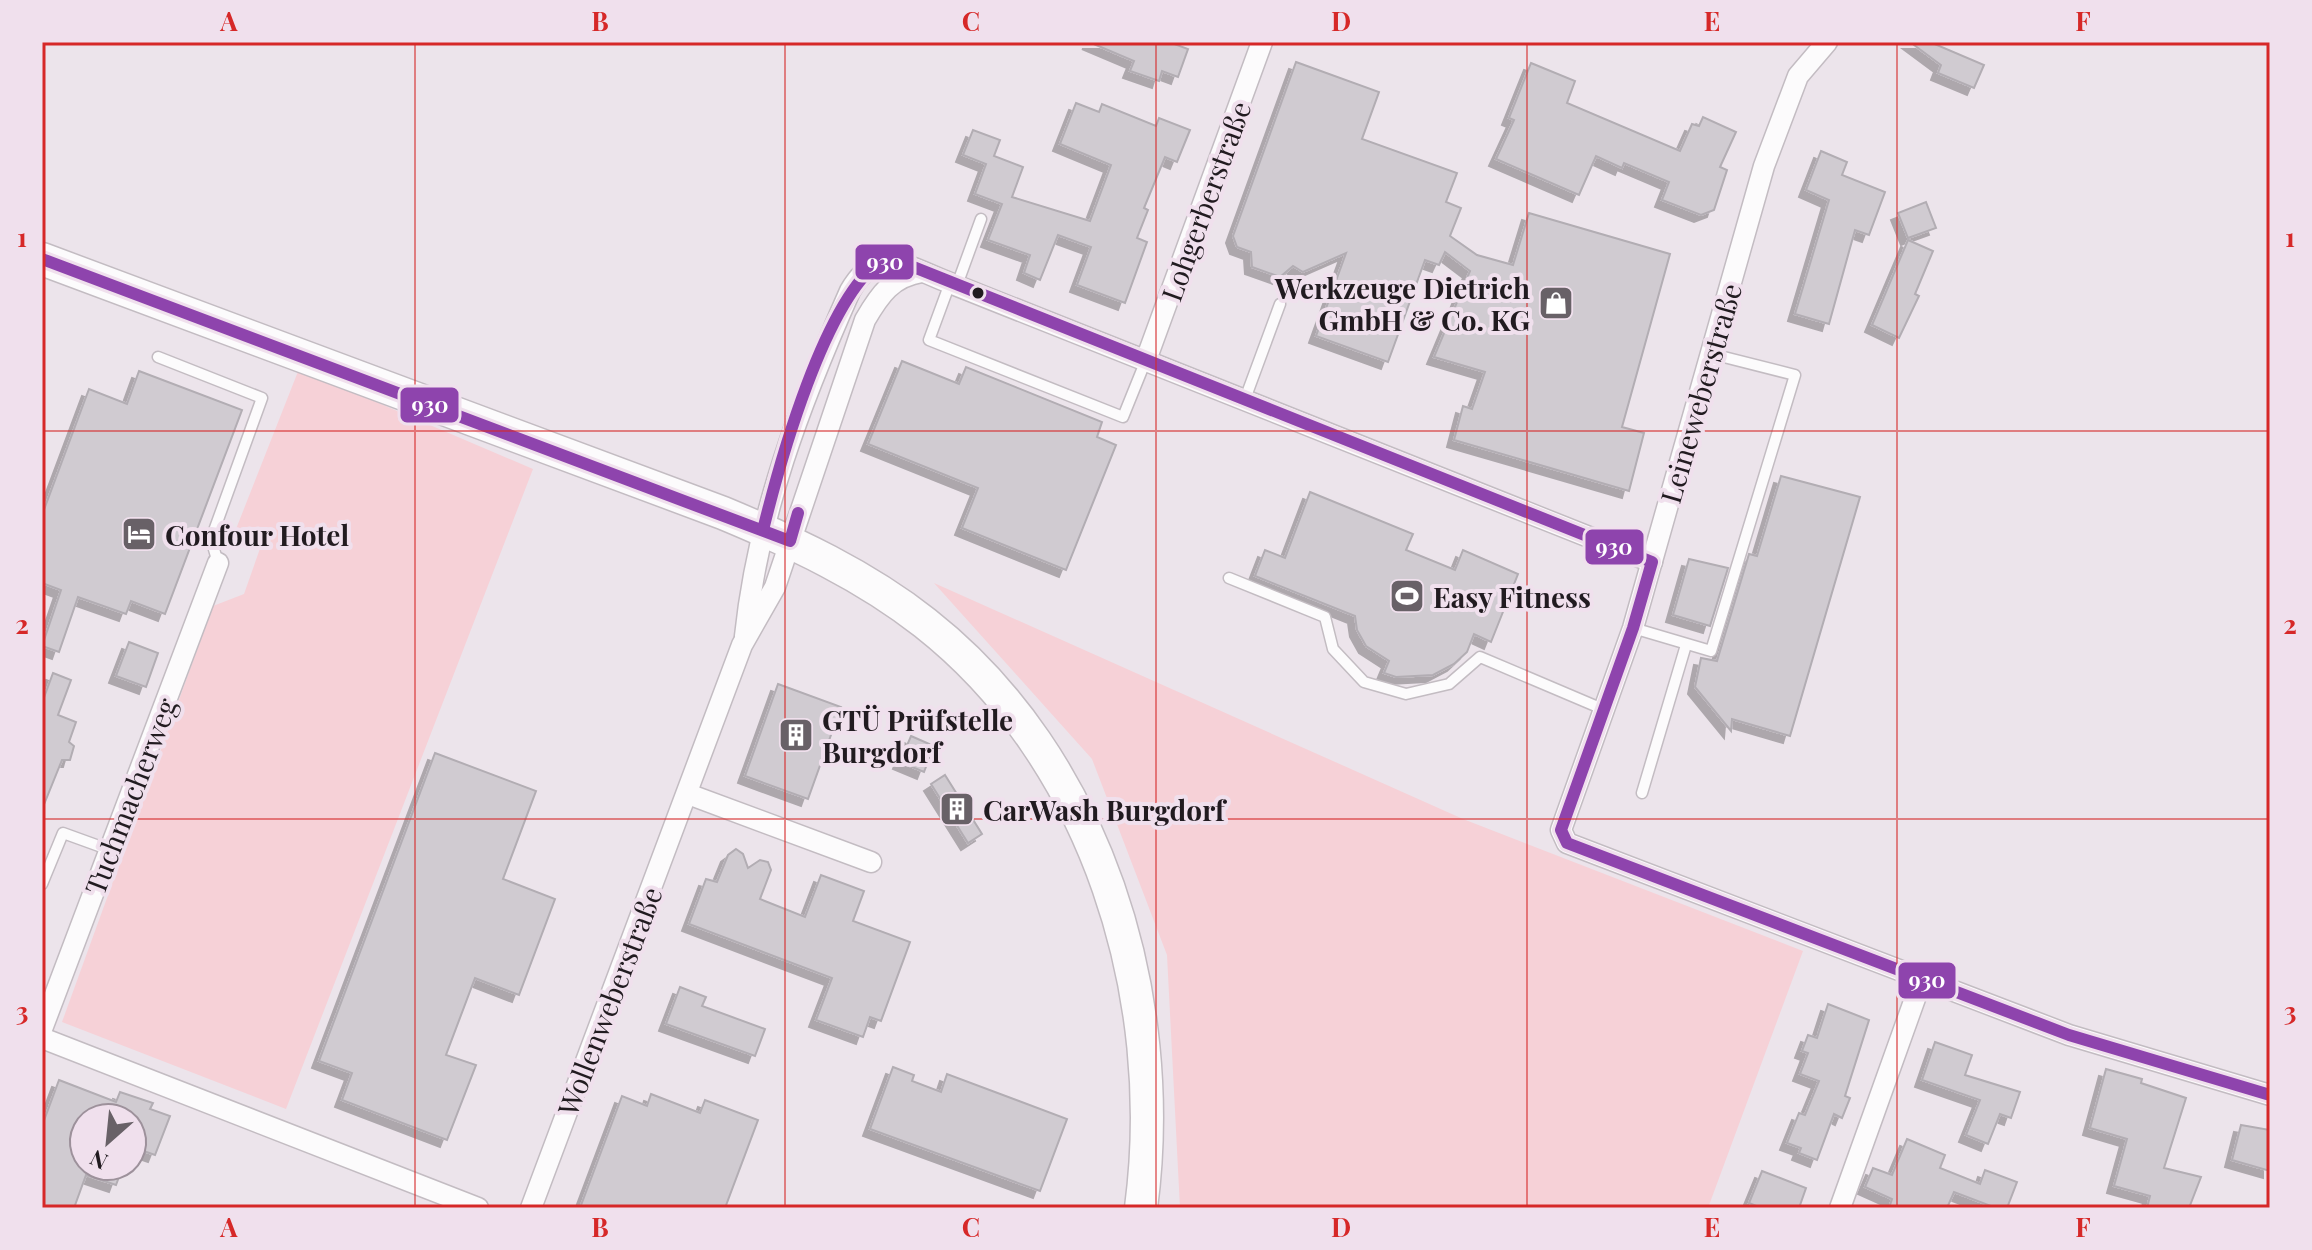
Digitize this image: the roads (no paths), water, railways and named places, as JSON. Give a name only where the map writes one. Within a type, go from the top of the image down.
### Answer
[{"type":"main road","points":[[42,259],[776,536],[880,590],[950,645],[1017,720],[1081,823],[1124,936],[1141,1015],[1148,1109],[1141,1208]]},
{"type":"street","name":"Lohgerberstraße","points":[[1146,360],[1262,42]]},
{"type":"street","name":"Leineweberstraße","points":[[1827,42],[1798,76],[1764,166],[1633,628],[1561,830],[1567,843],[1922,979]]},
{"type":"street","points":[[776,536],[781,465],[824,349],[857,278],[867,267],[881,261],[953,284],[1652,562]]},
{"type":"street","points":[[776,536],[865,320],[892,282],[903,275],[922,272]]},
{"type":"street","name":"Wollenweberstraße","points":[[745,636],[751,585],[776,536]]},
{"type":"street","name":"Wollenweberstraße","points":[[531,1208],[745,636],[775,587],[776,536]]},
{"type":"street","name":"Tuchmacherweg","points":[[42,1029],[218,563]]},
{"type":"street","points":[[688,794],[871,862]]},
{"type":"street","points":[[1840,1208],[1922,979],[2081,1039],[2270,1095]]},
{"type":"street","points":[[42,1038],[478,1208]]},
{"type":"lane","points":[[981,219],[929,340],[1123,417],[1146,360]]},
{"type":"lane","points":[[1245,399],[1280,304]]},
{"type":"lane","points":[[1633,628],[1711,651],[1795,375],[1712,354]]},
{"type":"lane","points":[[158,357],[262,398],[211,539],[218,563]]},
{"type":"lane","points":[[1229,578],[1325,617],[1333,649],[1364,682],[1406,694],[1449,684],[1480,657],[1605,710]]},
{"type":"lane","points":[[1642,793],[1686,645]]},
{"type":"lane","points":[[42,884],[63,833],[110,850]]},
{"type":"place","name":"Werkzeuge Dietrich GmbH & Co. KG","points":[[1556,303]]},
{"type":"place","name":"Confour Hotel","points":[[139,534]]},
{"type":"place","name":"Easy Fitness","points":[[1407,596]]},
{"type":"place","name":"GTÜ Prüfstelle Burgdorf","points":[[796,735]]},
{"type":"place","name":"CarWash Burgdorf","points":[[957,809]]}]
